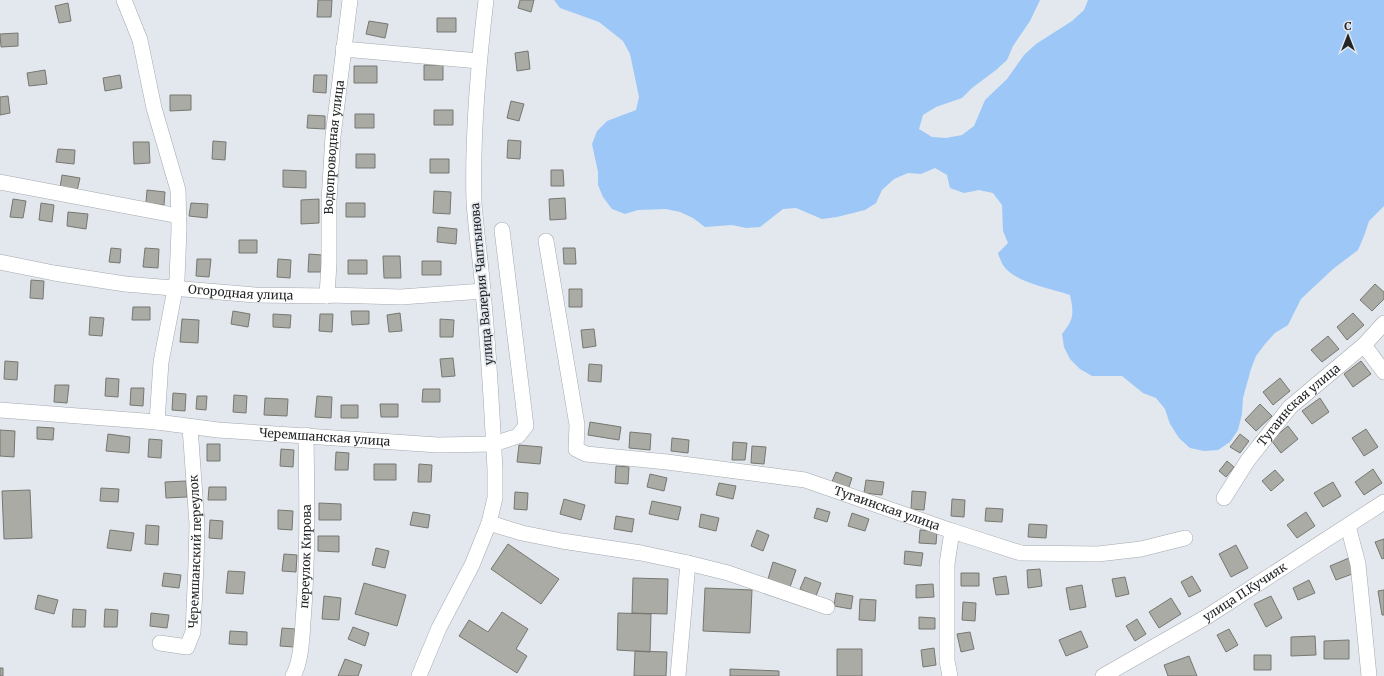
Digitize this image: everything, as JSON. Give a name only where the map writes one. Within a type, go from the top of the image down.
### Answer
[{"type":"street","points":[[124,0],[140,40],[154,108],[178,190],[179,216],[177,279],[161,362],[157,422]]},
{"type":"street","name":"Водопроводная улица","points":[[327,296],[329,263],[329,201],[333,136],[350,0]]},
{"type":"street","name":"улица Валерия Чаптынова","points":[[418,676],[440,628],[472,565],[489,523],[495,498],[494,444],[483,291],[474,202],[479,61],[486,0]]},
{"type":"street","points":[[343,49],[479,61]]},
{"type":"street","points":[[0,182],[179,216]]},
{"type":"street","name":"Черемшанская улица","points":[[0,410],[157,422],[190,427],[438,445],[494,444],[518,436],[526,426],[502,230]]},
{"type":"street","name":"Тугаинская улица","points":[[546,241],[577,425],[576,449],[586,454],[668,462],[805,480],[952,531],[1021,553],[1098,554],[1141,549],[1185,538]]},
{"type":"street","name":"Огородная улица","points":[[0,262],[61,274],[125,284],[255,295],[327,296],[329,294],[400,297],[483,291]]},
{"type":"street","name":"Тугаинская улица","points":[[1224,498],[1248,460],[1290,407],[1364,345],[1384,323]]},
{"type":"street","points":[[1364,345],[1384,372]]},
{"type":"street","name":"Черемшанский переулок","points":[[160,643],[187,647],[193,632],[196,600],[196,524],[190,427]]},
{"type":"street","name":"переулок Кирова","points":[[293,676],[296,671],[302,641],[305,598],[306,436]]},
{"type":"street","name":"улица П.Кучияк","points":[[1103,676],[1208,616],[1384,502]]},
{"type":"street","points":[[489,523],[522,533],[562,541],[641,553],[688,563],[728,573],[827,607]]},
{"type":"street","points":[[1348,526],[1358,564],[1369,676]]},
{"type":"street","points":[[950,676],[947,661],[947,564],[952,531]]},
{"type":"street","points":[[678,676],[688,563]]},
{"type":"shaded area","points":[[554,0],[1040,0],[1030,21],[1013,46],[1007,60],[962,98],[936,107],[923,115],[919,129],[932,137],[946,138],[962,135],[974,126],[985,100],[1007,79],[1024,55],[1036,44],[1072,21],[1084,10],[1088,0],[1384,0],[1384,206],[1369,221],[1358,250],[1333,269],[1301,299],[1288,325],[1275,333],[1256,356],[1243,398],[1242,414],[1238,430],[1230,442],[1218,450],[1204,451],[1190,448],[1179,438],[1170,424],[1165,409],[1156,398],[1143,393],[1122,376],[1092,376],[1080,369],[1070,359],[1064,347],[1062,334],[1069,324],[1072,316],[1070,295],[1024,281],[1009,271],[1003,265],[998,253],[1008,243],[1003,231],[1002,205],[993,193],[979,190],[964,193],[950,188],[947,175],[935,168],[921,174],[908,173],[894,179],[882,190],[876,203],[865,210],[822,219],[796,208],[783,209],[760,227],[746,228],[732,225],[705,227],[693,218],[680,212],[666,209],[638,210],[625,214],[612,209],[603,197],[598,185],[598,172],[592,144],[597,131],[607,121],[636,110],[639,97],[630,54],[623,41],[599,22],[560,8]]},
{"type":"building","points":[[318,0],[332,0],[331,17],[317,17]]},
{"type":"building","points":[[520,0],[534,0],[531,12],[518,8]]},
{"type":"building","points":[[68,3],[71,21],[59,23],[55,6]]},
{"type":"building","points":[[437,18],[456,18],[456,32],[437,32]]},
{"type":"building","points":[[369,21],[388,24],[385,38],[366,34]]},
{"type":"building","points":[[18,33],[18,46],[1,47],[0,34]]},
{"type":"building","points":[[528,51],[530,69],[517,71],[515,53]]},
{"type":"building","points":[[424,65],[443,65],[443,80],[424,80]]},
{"type":"building","points":[[354,66],[377,66],[377,83],[354,83]]},
{"type":"building","points":[[45,70],[47,84],[29,86],[27,73]]},
{"type":"building","points":[[120,75],[122,88],[105,91],[103,78]]},
{"type":"building","points":[[314,75],[327,75],[326,93],[313,92]]},
{"type":"building","points":[[170,95],[191,95],[191,110],[170,111]]},
{"type":"building","points":[[8,96],[10,113],[0,115],[0,97]]},
{"type":"building","points":[[511,101],[524,104],[519,121],[507,118]]},
{"type":"building","points":[[434,110],[453,110],[453,125],[434,125]]},
{"type":"building","points":[[355,114],[374,114],[374,128],[355,128]]},
{"type":"building","points":[[308,115],[325,116],[325,129],[307,128]]},
{"type":"building","points":[[508,140],[521,141],[520,159],[507,158]]},
{"type":"building","points":[[213,141],[226,142],[225,160],[212,159]]},
{"type":"building","points":[[133,142],[149,142],[150,163],[134,164]]},
{"type":"building","points":[[58,149],[75,150],[74,164],[56,162]]},
{"type":"building","points":[[356,154],[375,154],[375,168],[356,168]]},
{"type":"building","points":[[430,159],[449,159],[449,173],[430,173]]},
{"type":"building","points":[[283,170],[306,171],[306,188],[283,187]]},
{"type":"building","points":[[551,170],[563,170],[564,186],[551,186]]},
{"type":"building","points":[[62,175],[80,178],[77,191],[60,188]]},
{"type":"building","points":[[147,190],[165,192],[164,205],[146,203]]},
{"type":"building","points":[[434,191],[451,192],[450,214],[433,213]]},
{"type":"building","points":[[565,198],[566,219],[550,220],[549,199]]},
{"type":"building","points":[[13,199],[26,201],[23,218],[10,217]]},
{"type":"building","points":[[319,199],[319,223],[301,224],[301,200]]},
{"type":"building","points":[[41,203],[54,205],[52,222],[39,220]]},
{"type":"building","points":[[191,203],[208,204],[207,218],[189,216]]},
{"type":"building","points":[[346,203],[365,203],[365,217],[346,217]]},
{"type":"building","points":[[68,212],[88,214],[86,229],[67,226]]},
{"type":"building","points":[[438,227],[457,229],[456,244],[437,242]]},
{"type":"building","points":[[239,240],[257,240],[257,253],[239,253]]},
{"type":"building","points":[[111,248],[121,249],[120,263],[109,262]]},
{"type":"building","points":[[145,248],[159,249],[158,268],[143,267]]},
{"type":"building","points":[[563,248],[575,248],[576,264],[564,264]]},
{"type":"building","points":[[309,254],[322,255],[321,272],[308,272]]},
{"type":"building","points":[[383,256],[400,256],[401,278],[384,278]]},
{"type":"building","points":[[197,259],[211,259],[209,277],[196,276]]},
{"type":"building","points":[[278,259],[291,260],[290,278],[277,277]]},
{"type":"building","points":[[348,260],[367,260],[367,274],[348,274]]},
{"type":"building","points":[[422,261],[441,261],[441,275],[422,275]]},
{"type":"building","points":[[31,280],[44,281],[43,299],[30,298]]},
{"type":"building","points":[[1375,284],[1384,292],[1384,299],[1372,311],[1360,300]]},
{"type":"building","points":[[569,289],[582,289],[582,307],[569,307]]},
{"type":"building","points":[[133,307],[150,307],[150,320],[132,320]]},
{"type":"building","points":[[233,311],[250,314],[248,327],[231,324]]},
{"type":"building","points":[[351,311],[369,311],[369,324],[352,325]]},
{"type":"building","points":[[400,313],[402,331],[389,332],[387,315]]},
{"type":"building","points":[[1353,313],[1364,325],[1347,340],[1337,327]]},
{"type":"building","points":[[273,314],[291,315],[290,328],[273,327]]},
{"type":"building","points":[[320,314],[333,314],[332,332],[319,331]]},
{"type":"building","points":[[90,317],[104,318],[102,336],[89,335]]},
{"type":"building","points":[[182,319],[199,320],[198,343],[180,342]]},
{"type":"building","points":[[440,319],[454,320],[453,337],[440,337]]},
{"type":"building","points":[[594,329],[596,346],[583,348],[581,330]]},
{"type":"building","points":[[1328,336],[1339,349],[1322,362],[1311,350]]},
{"type":"building","points":[[453,358],[455,376],[442,377],[440,359]]},
{"type":"building","points":[[5,361],[18,362],[17,380],[4,379]]},
{"type":"building","points":[[1361,361],[1371,374],[1353,387],[1344,374]]},
{"type":"building","points":[[589,364],[602,365],[601,382],[588,381]]},
{"type":"building","points":[[106,378],[119,379],[118,397],[105,396]]},
{"type":"building","points":[[1280,378],[1290,391],[1273,405],[1263,392]]},
{"type":"building","points":[[55,385],[69,385],[67,403],[54,402]]},
{"type":"building","points":[[131,388],[144,388],[143,406],[130,405]]},
{"type":"building","points":[[423,389],[440,389],[440,402],[422,402]]},
{"type":"building","points":[[173,393],[186,394],[185,411],[172,410]]},
{"type":"building","points":[[234,395],[247,396],[246,413],[233,412]]},
{"type":"building","points":[[197,396],[207,396],[206,410],[196,409]]},
{"type":"building","points":[[317,396],[332,397],[331,418],[315,417]]},
{"type":"building","points":[[265,398],[288,399],[287,416],[264,415]]},
{"type":"building","points":[[1320,398],[1329,412],[1312,424],[1302,411]]},
{"type":"building","points":[[380,404],[398,404],[398,417],[381,417]]},
{"type":"building","points":[[1260,404],[1272,416],[1256,431],[1245,420]]},
{"type":"building","points":[[341,405],[358,405],[358,418],[341,418]]},
{"type":"building","points":[[590,422],[621,427],[619,440],[588,435]]},
{"type":"building","points":[[1288,426],[1298,439],[1281,453],[1271,440]]},
{"type":"building","points":[[37,427],[54,428],[53,440],[37,439]]},
{"type":"building","points":[[1366,429],[1378,447],[1364,456],[1352,438]]},
{"type":"building","points":[[0,430],[15,431],[14,457],[0,456]]},
{"type":"building","points":[[630,432],[651,434],[650,450],[629,448]]},
{"type":"building","points":[[108,434],[130,437],[129,453],[106,451]]},
{"type":"building","points":[[1240,434],[1249,441],[1240,453],[1230,447]]},
{"type":"building","points":[[672,438],[689,440],[688,453],[671,451]]},
{"type":"building","points":[[149,439],[162,440],[161,458],[148,457]]},
{"type":"building","points":[[733,442],[747,443],[745,460],[732,460]]},
{"type":"building","points":[[207,444],[220,444],[220,461],[207,461]]},
{"type":"building","points":[[519,445],[542,447],[540,464],[517,462]]},
{"type":"building","points":[[752,446],[766,447],[764,464],[751,463]]},
{"type":"building","points":[[281,449],[294,450],[293,467],[280,466]]},
{"type":"building","points":[[336,452],[349,453],[348,470],[335,470]]},
{"type":"building","points":[[1227,461],[1234,467],[1226,477],[1219,471]]},
{"type":"building","points":[[374,464],[396,464],[396,480],[374,480]]},
{"type":"building","points":[[419,464],[432,465],[431,482],[418,482]]},
{"type":"building","points":[[616,466],[629,467],[628,484],[615,483]]},
{"type":"building","points":[[1373,469],[1382,483],[1364,495],[1355,482]]},
{"type":"building","points":[[1275,470],[1284,480],[1271,491],[1262,481]]},
{"type":"building","points":[[836,472],[852,478],[848,490],[831,484]]},
{"type":"building","points":[[650,474],[667,478],[664,491],[647,487]]},
{"type":"building","points":[[866,480],[884,482],[882,495],[864,493]]},
{"type":"building","points":[[186,481],[187,497],[166,498],[165,482]]},
{"type":"building","points":[[1333,482],[1341,496],[1323,507],[1314,493]]},
{"type":"building","points":[[719,483],[736,486],[733,499],[716,495]]},
{"type":"building","points":[[209,487],[226,487],[226,500],[208,500]]},
{"type":"building","points":[[101,488],[119,489],[118,502],[100,501]]},
{"type":"building","points":[[30,490],[32,538],[4,539],[2,491]]},
{"type":"building","points":[[912,491],[926,492],[924,510],[911,509]]},
{"type":"building","points":[[515,492],[528,493],[527,510],[514,509]]},
{"type":"building","points":[[564,499],[585,505],[581,520],[560,514]]},
{"type":"building","points":[[952,499],[965,500],[964,517],[951,516]]},
{"type":"building","points":[[652,501],[681,507],[678,520],[649,514]]},
{"type":"building","points":[[319,503],[341,504],[341,520],[319,520]]},
{"type":"building","points":[[817,508],[830,512],[827,522],[814,518]]},
{"type":"building","points":[[986,508],[1003,509],[1002,522],[985,521]]},
{"type":"building","points":[[278,510],[293,511],[292,530],[278,529]]},
{"type":"building","points":[[413,512],[430,515],[428,528],[410,525]]},
{"type":"building","points":[[1306,512],[1315,526],[1297,538],[1287,525]]},
{"type":"building","points":[[852,513],[869,519],[865,531],[848,526]]},
{"type":"building","points":[[701,514],[719,518],[716,531],[699,527]]},
{"type":"building","points":[[616,516],[634,519],[632,532],[614,529]]},
{"type":"building","points":[[210,520],[223,521],[222,539],[209,538]]},
{"type":"building","points":[[1029,524],[1047,525],[1046,538],[1028,537]]},
{"type":"building","points":[[146,525],[159,526],[158,545],[145,544]]},
{"type":"building","points":[[110,530],[134,533],[131,551],[107,548]]},
{"type":"building","points":[[757,530],[769,535],[763,551],[751,546]]},
{"type":"building","points":[[920,530],[937,531],[936,544],[919,543]]},
{"type":"building","points":[[318,536],[339,536],[339,552],[318,551]]},
{"type":"building","points":[[1384,539],[1384,558],[1382,559],[1375,542]]},
{"type":"building","points":[[508,544],[559,579],[541,604],[491,569]]},
{"type":"building","points":[[1236,545],[1248,568],[1231,577],[1219,554]]},
{"type":"building","points":[[376,548],[389,551],[385,568],[372,565]]},
{"type":"building","points":[[905,551],[923,553],[921,566],[904,564]]},
{"type":"building","points":[[284,554],[297,555],[296,572],[282,571]]},
{"type":"building","points":[[1349,558],[1355,573],[1336,580],[1330,566]]},
{"type":"building","points":[[773,562],[796,570],[790,587],[768,579]]},
{"type":"building","points":[[1040,569],[1042,586],[1028,588],[1027,570]]},
{"type":"building","points":[[228,571],[245,572],[243,594],[226,593]]},
{"type":"building","points":[[164,573],[181,575],[179,588],[162,586]]},
{"type":"building","points":[[961,573],[979,573],[979,586],[961,586]]},
{"type":"building","points":[[1006,576],[1009,594],[996,595],[993,578]]},
{"type":"building","points":[[1192,576],[1201,591],[1189,597],[1181,582]]},
{"type":"building","points":[[805,577],[821,583],[816,596],[800,589]]},
{"type":"building","points":[[1125,577],[1129,594],[1116,597],[1112,579]]},
{"type":"building","points":[[633,578],[668,579],[667,614],[632,613]]},
{"type":"building","points":[[1309,580],[1315,593],[1298,600],[1293,588]]},
{"type":"building","points":[[364,583],[406,595],[397,626],[355,614]]},
{"type":"building","points":[[933,584],[934,597],[916,598],[916,585]]},
{"type":"building","points":[[1082,585],[1086,607],[1070,610],[1066,588]]},
{"type":"building","points":[[705,588],[752,590],[750,633],[703,631]]},
{"type":"building","points":[[1384,590],[1384,615],[1382,615],[1378,591]]},
{"type":"building","points":[[836,593],[853,596],[851,609],[834,606]]},
{"type":"building","points":[[38,595],[58,600],[54,614],[35,609]]},
{"type":"building","points":[[324,596],[341,598],[339,620],[322,619]]},
{"type":"building","points":[[1271,596],[1282,618],[1266,627],[1254,604]]},
{"type":"building","points":[[1171,598],[1181,614],[1159,628],[1149,612]]},
{"type":"building","points":[[860,599],[876,600],[875,621],[859,620]]},
{"type":"building","points":[[963,602],[976,603],[975,621],[962,620]]},
{"type":"building","points":[[73,609],[86,610],[85,627],[72,627]]},
{"type":"building","points":[[105,609],[118,610],[117,627],[104,627]]},
{"type":"building","points":[[502,612],[528,629],[516,649],[527,656],[517,673],[459,636],[469,620],[488,632]]},
{"type":"building","points":[[151,613],[169,615],[167,628],[150,626]]},
{"type":"building","points":[[618,613],[651,614],[650,652],[617,650]]},
{"type":"building","points":[[919,617],[935,618],[935,629],[919,629]]},
{"type":"building","points":[[1137,619],[1146,634],[1135,641],[1126,626]]},
{"type":"building","points":[[353,627],[369,633],[365,646],[348,639]]},
{"type":"building","points":[[282,628],[295,629],[294,647],[280,646]]},
{"type":"building","points":[[1229,629],[1238,645],[1226,652],[1217,635]]},
{"type":"building","points":[[230,631],[247,632],[247,645],[229,644]]},
{"type":"building","points":[[1081,631],[1088,647],[1066,656],[1059,640]]},
{"type":"building","points":[[970,632],[974,649],[961,652],[957,634]]},
{"type":"building","points":[[1315,636],[1316,655],[1291,656],[1291,637]]},
{"type":"building","points":[[1349,640],[1349,659],[1324,659],[1324,641]]},
{"type":"building","points":[[934,648],[936,665],[923,667],[921,650]]},
{"type":"building","points":[[837,649],[862,649],[862,676],[837,676]]},
{"type":"building","points":[[635,651],[667,652],[666,676],[634,676]]},
{"type":"building","points":[[1254,655],[1271,655],[1271,670],[1254,670]]},
{"type":"building","points":[[1189,656],[1197,676],[1168,676],[1164,665]]},
{"type":"building","points":[[345,659],[362,665],[358,676],[338,676]]},
{"type":"building","points":[[0,668],[3,668],[3,676],[0,676]]},
{"type":"building","points":[[730,669],[779,671],[779,676],[730,676]]}]
